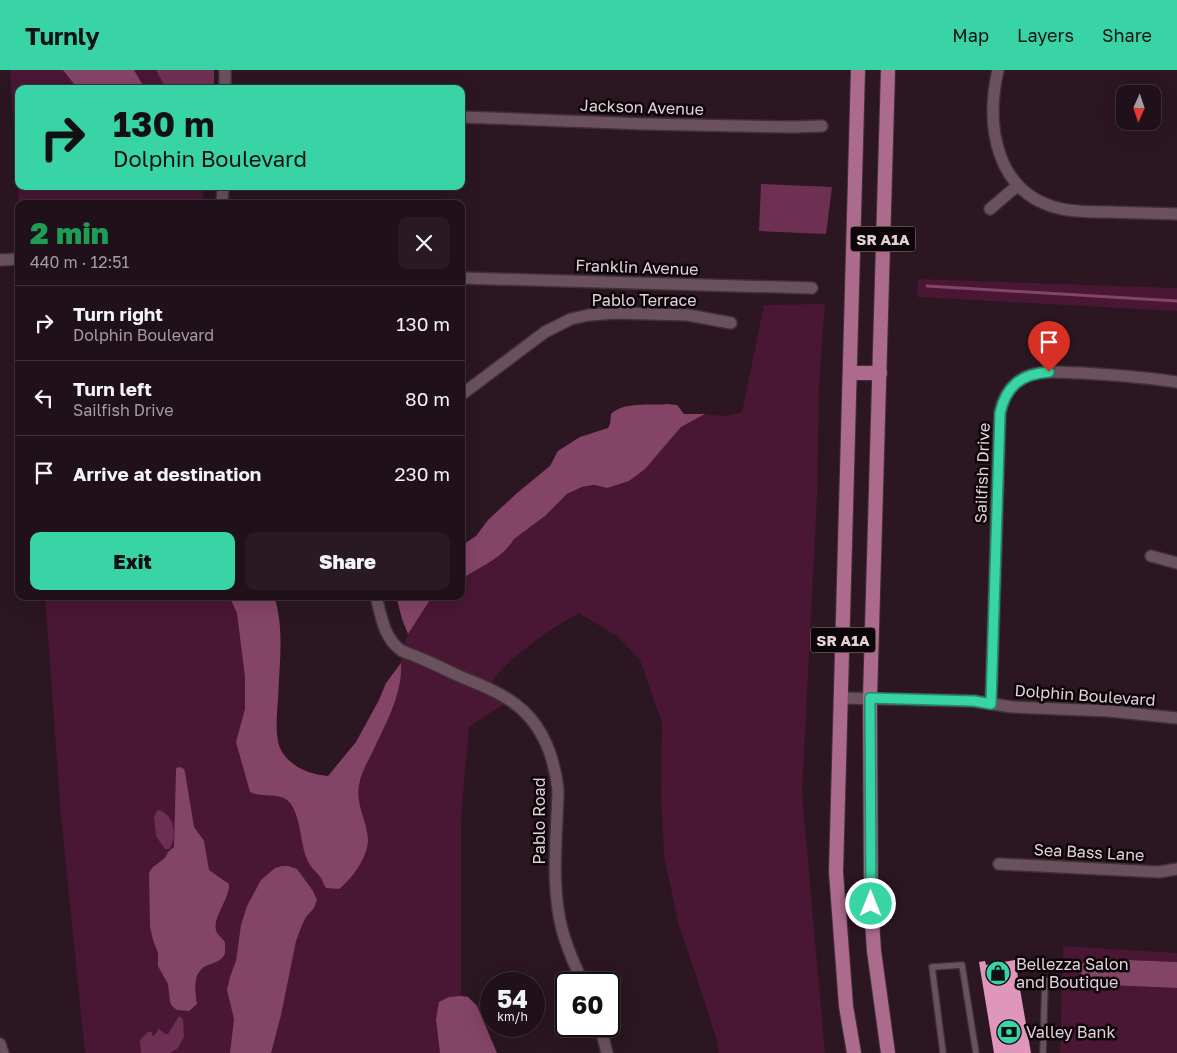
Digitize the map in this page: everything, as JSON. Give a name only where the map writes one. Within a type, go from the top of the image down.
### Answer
[{"type":"main road","name":"SR A1A","points":[[854,1053],[846,1006],[836,872],[858,70]]},
{"type":"main road","name":"SR A1A","points":[[888,70],[870,698],[871,904],[874,951],[888,1053]]},
{"type":"main road","points":[[850,373],[880,373]]},
{"type":"street","points":[[224,85],[225,70]]},
{"type":"street","points":[[998,70],[994,118],[997,146],[1009,175],[1029,195],[1060,209],[1077,212],[1177,214]]},
{"type":"street","name":"Jackson Avenue","points":[[465,117],[645,124],[822,126]]},
{"type":"street","points":[[990,209],[1018,185]]},
{"type":"street","points":[[0,260],[15,259]]},
{"type":"street","name":"Franklin Avenue","points":[[465,278],[812,288]]},
{"type":"street","name":"Pablo Terrace","points":[[465,392],[545,332],[571,319],[589,315],[616,313],[688,314],[731,323]]},
{"type":"street","name":"Sailfish Drive","points":[[991,704],[1000,413],[1007,392],[1019,380],[1027,376],[1049,372],[1131,375],[1177,382]]},
{"type":"street","points":[[1151,556],[1177,563]]},
{"type":"street","name":"Pablo Road","points":[[377,600],[383,626],[396,647],[507,698],[518,706],[539,730],[554,762],[557,783],[556,885],[558,909],[569,952],[578,972]]},
{"type":"street","name":"Dolphin Boulevard","points":[[841,698],[974,701],[1012,707],[1109,711],[1177,718]]},
{"type":"street","name":"Sea Bass Lane","points":[[999,864],[1158,872],[1177,869]]},
{"type":"street","points":[[603,1037],[607,1053]]},
{"type":"street","points":[[0,1044],[3,1053]]},
{"type":"lane","points":[[943,1053],[932,967],[962,965],[976,1053]]},
{"type":"lane","points":[[1043,1053],[1045,980]]},
{"type":"shaded area","points":[[10,70],[156,70],[164,85],[15,85],[15,144]]},
{"type":"shaded area","points":[[63,70],[134,70],[143,85],[75,85]]},
{"type":"shaded area","points":[[156,70],[214,70],[214,85],[164,85]]},
{"type":"shaded area","points":[[761,184],[832,187],[826,234],[759,231]]},
{"type":"shaded area","points":[[18,190],[203,190],[203,200],[19,200]]},
{"type":"shaded area","points":[[918,279],[1177,288],[1177,311],[917,297]]},
{"type":"shaded area","points":[[825,304],[819,385],[817,498],[802,793],[825,1053],[719,1053],[717,1041],[679,926],[664,856],[661,796],[662,723],[640,660],[618,637],[579,613],[555,627],[526,648],[499,672],[491,684],[487,695],[504,704],[469,727],[461,818],[461,996],[468,997],[477,1006],[480,1013],[480,1037],[490,1037],[497,1053],[85,1053],[61,816],[45,600],[275,600],[280,634],[277,726],[279,747],[286,758],[296,766],[314,774],[328,776],[356,742],[386,683],[401,663],[402,651],[408,634],[430,600],[465,600],[465,577],[497,557],[514,539],[572,492],[587,487],[607,488],[654,459],[681,427],[705,414],[723,416],[742,412],[764,305]]},
{"type":"shaded area","points":[[637,405],[677,405],[684,414],[705,414],[681,427],[645,469],[629,481],[607,488],[594,485],[582,487],[567,494],[545,516],[514,539],[497,557],[465,577],[465,543],[476,536],[488,520],[550,466],[558,451],[580,437],[608,428],[611,414],[616,410]]},
{"type":"shaded area","points":[[231,600],[275,600],[280,634],[277,719],[279,747],[286,758],[296,766],[314,774],[328,776],[356,742],[386,683],[401,663],[401,675],[396,698],[359,785],[359,800],[366,827],[367,848],[358,868],[339,889],[326,888],[321,878],[308,862],[298,820],[292,805],[287,800],[278,796],[258,795],[250,792],[236,742],[245,709],[245,677],[237,613]]},
{"type":"shaded area","points":[[397,600],[430,600],[408,634]]},
{"type":"shaded area","points":[[180,767],[185,772],[194,827],[204,841],[209,870],[229,884],[227,896],[216,922],[217,933],[225,942],[225,954],[220,960],[199,972],[196,981],[197,1004],[189,1011],[177,1010],[170,1002],[168,984],[158,966],[158,953],[150,927],[149,873],[174,847],[176,768]]},
{"type":"shaded area","points":[[158,810],[168,816],[173,826],[172,844],[169,849],[165,849],[156,836],[154,816]]},
{"type":"shaded area","points":[[282,866],[297,869],[313,891],[317,900],[314,908],[306,917],[296,941],[271,1053],[230,1053],[234,1019],[227,990],[236,961],[241,925],[247,906],[261,880],[275,868]]},
{"type":"shaded area","points":[[1063,946],[1177,953],[1177,962],[1104,959],[1108,985],[1177,988],[1177,1053],[1060,1053]]},
{"type":"shaded area","points":[[1104,959],[1177,962],[1177,988],[1108,985],[1082,975],[1079,969],[1083,963]]},
{"type":"shaded area","points":[[449,997],[468,997],[477,1006],[480,1013],[480,1037],[490,1037],[497,1053],[440,1053],[436,1019],[439,1002]]},
{"type":"shaded area","points":[[179,1016],[183,1019],[184,1037],[178,1048],[170,1053],[141,1053],[140,1040],[148,1032],[152,1032],[154,1036],[159,1029],[168,1034]]},
{"type":"building","points":[[1015,960],[1031,1053],[994,1053],[979,962],[985,961],[986,965]]},
{"type":"waterway","points":[[927,286],[1177,301]]},
{"type":"place","name":"Bellezza Salon and Boutique","points":[[998,973]]},
{"type":"place","name":"Valley Bank","points":[[1009,1032]]},
{"type":"route","points":[[871,904],[870,698],[974,701],[991,704],[1000,413],[1002,402],[1007,392],[1019,380],[1040,372],[1049,372]]}]
